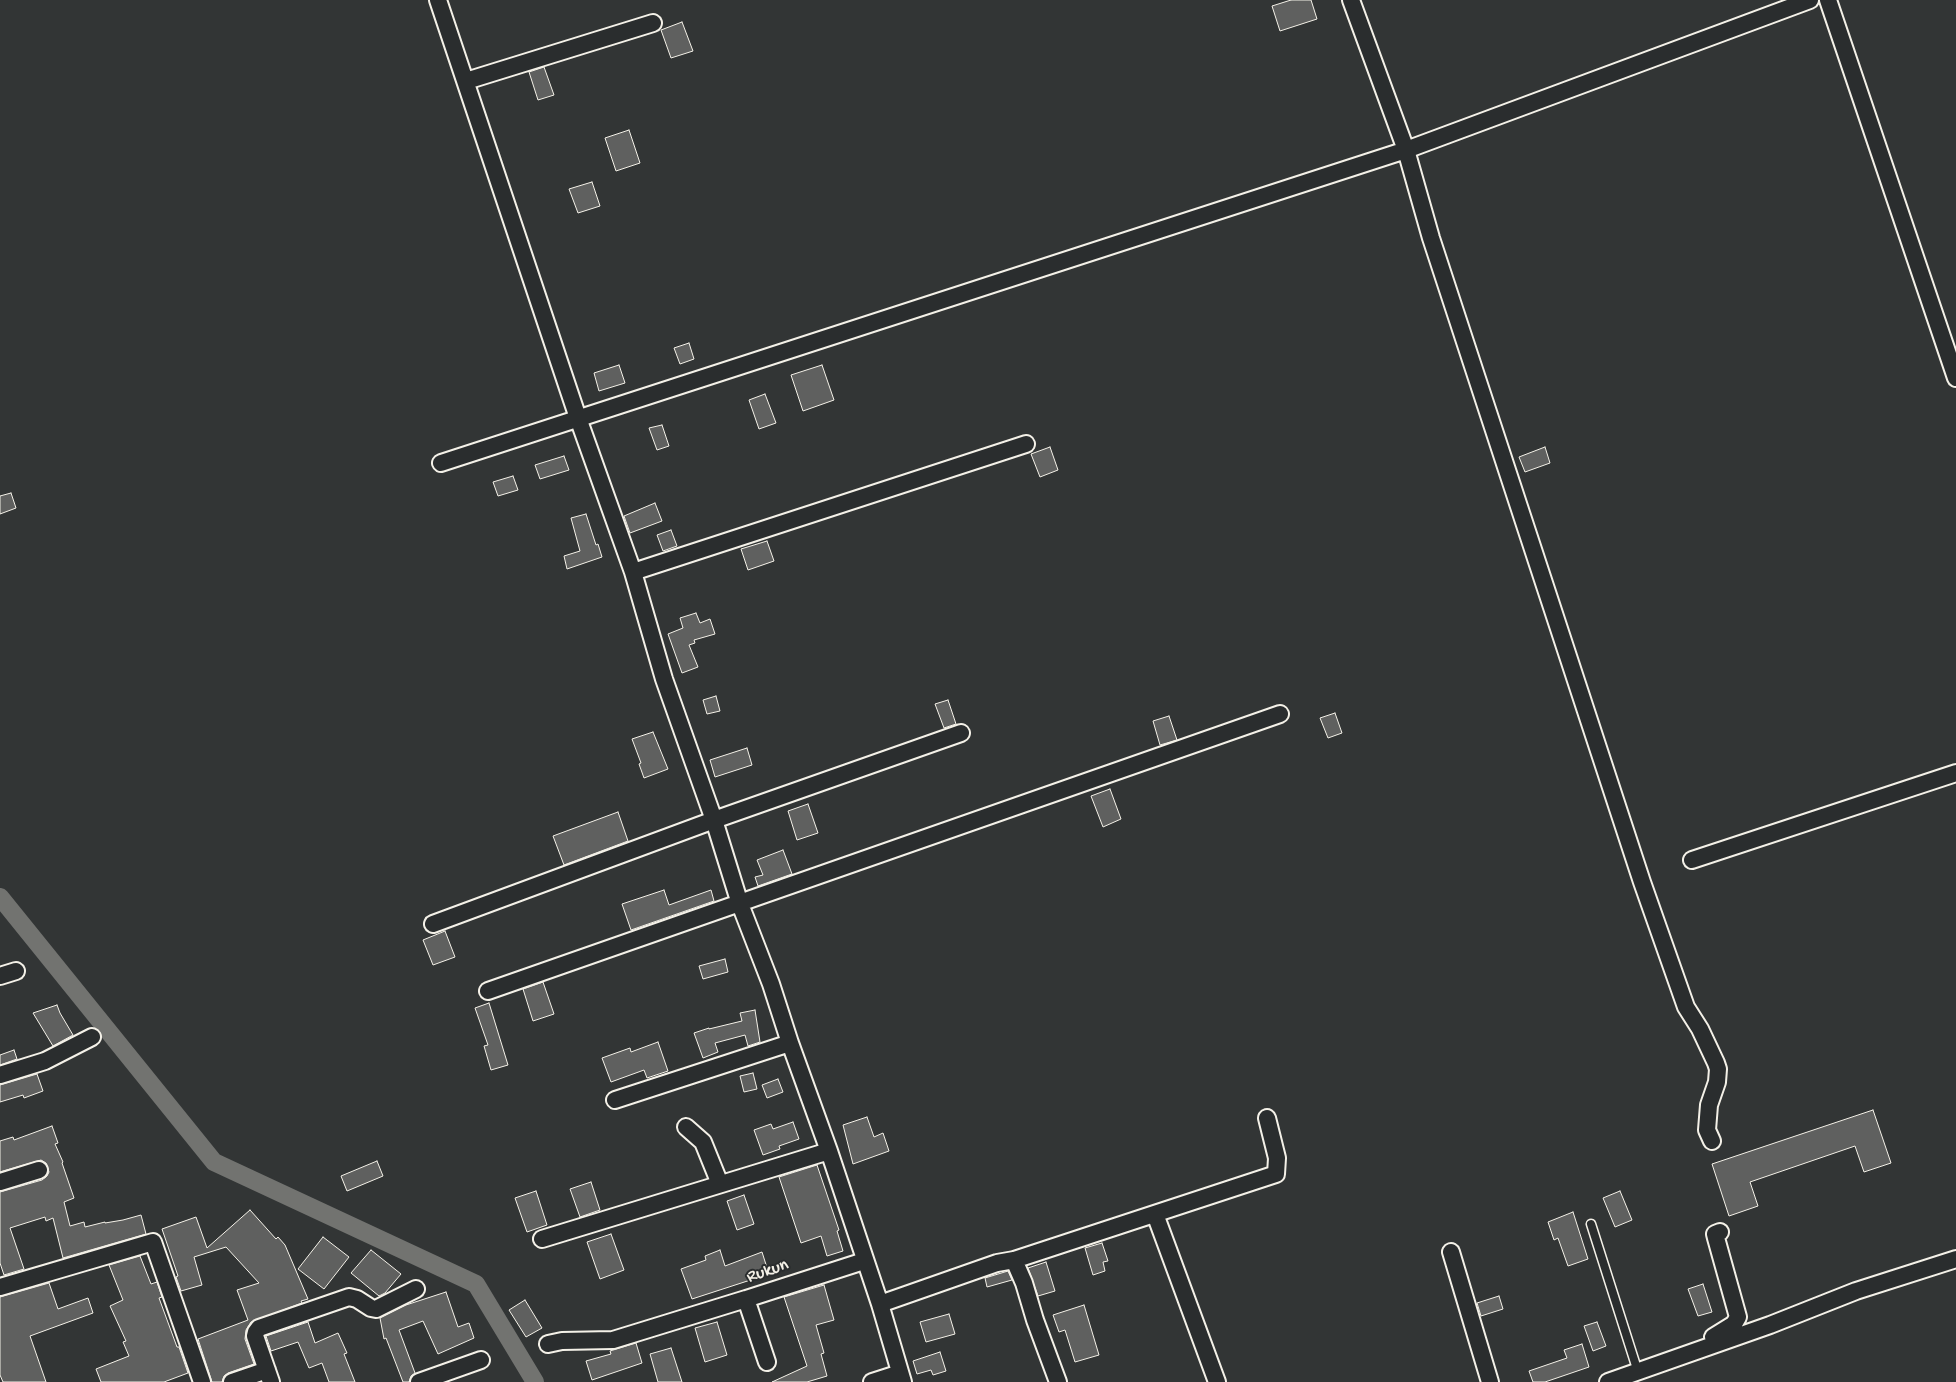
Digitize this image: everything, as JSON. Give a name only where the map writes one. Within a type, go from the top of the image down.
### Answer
[{"type":"street","points":[[438,0],[578,418],[633,572],[664,679],[714,820],[740,904],[771,984],[880,1304],[902,1378],[872,1382]]},
{"type":"street","points":[[1350,0],[1406,150],[1431,238],[1642,882],[1686,1007],[1700,1029],[1718,1069],[1717,1082],[1709,1105],[1707,1130],[1712,1141]]},
{"type":"street","points":[[441,463],[1406,150],[1810,0]]},
{"type":"street","points":[[1828,0],[1956,378]]},
{"type":"street","points":[[466,81],[653,23]]},
{"type":"street","points":[[633,572],[1026,444]]},
{"type":"street","points":[[488,991],[1280,714]]},
{"type":"street","points":[[433,924],[714,820],[961,733]]},
{"type":"street","points":[[1692,860],[1956,773]]},
{"type":"street","points":[[0,976],[16,971]]},
{"type":"street","points":[[0,1075],[44,1061],[92,1037]]},
{"type":"street","points":[[616,1100],[790,1043]]},
{"type":"street","points":[[880,1304],[997,1262],[1014,1260],[1276,1174],[1277,1158],[1267,1118]]},
{"type":"street","points":[[686,1127],[703,1142],[720,1184]]},
{"type":"street","points":[[542,1239],[829,1151]]},
{"type":"street","points":[[0,1182],[39,1170]]},
{"type":"street","points":[[1155,1214],[1217,1382]]},
{"type":"street","points":[[1703,1349],[1704,1342],[1734,1324],[1738,1317],[1716,1238],[1716,1234],[1720,1232]]},
{"type":"street","points":[[0,1287],[152,1242],[202,1382]]},
{"type":"street","points":[[1451,1252],[1490,1382]]},
{"type":"street","points":[[1608,1382],[1770,1325],[1856,1291],[1956,1259]]},
{"type":"street","points":[[1014,1260],[1024,1283],[1035,1320],[1058,1382]]},
{"type":"street","name":"Rukun","points":[[767,1362],[746,1299],[864,1261]]},
{"type":"street","points":[[232,1382],[269,1376],[255,1336],[259,1328],[349,1297],[357,1299],[370,1308],[376,1309],[416,1289]]},
{"type":"street","points":[[548,1344],[562,1341],[613,1340],[746,1299]]},
{"type":"street","points":[[419,1382],[481,1360]]},
{"type":"lane","points":[[1591,1224],[1638,1372]]},
{"type":"building","points":[[1291,0],[1311,0],[1317,19],[1280,31],[1272,6]]},
{"type":"building","points":[[682,22],[693,51],[671,58],[661,30]]},
{"type":"building","points":[[544,67],[554,95],[538,100],[529,72]]},
{"type":"building","points":[[629,130],[640,163],[616,171],[605,138]]},
{"type":"building","points":[[592,182],[600,206],[578,213],[569,189]]},
{"type":"building","points":[[689,343],[694,359],[680,364],[674,348]]},
{"type":"building","points":[[619,365],[625,383],[599,391],[594,373]]},
{"type":"building","points":[[822,365],[834,400],[803,411],[791,375]]},
{"type":"building","points":[[765,394],[776,423],[759,429],[749,400]]},
{"type":"building","points":[[662,425],[669,446],[657,450],[649,428]]},
{"type":"building","points":[[1050,447],[1058,470],[1040,477],[1031,454]]},
{"type":"building","points":[[1545,447],[1550,463],[1525,472],[1519,457]]},
{"type":"building","points":[[564,456],[569,470],[540,479],[535,465]]},
{"type":"building","points":[[513,476],[518,490],[498,496],[493,482]]},
{"type":"building","points":[[11,493],[16,508],[0,514],[0,496]]},
{"type":"building","points":[[655,503],[662,521],[630,533],[624,516]]},
{"type":"building","points":[[586,514],[602,557],[567,569],[564,556],[580,551],[571,518]]},
{"type":"building","points":[[671,530],[677,546],[663,551],[657,535]]},
{"type":"building","points":[[767,541],[774,561],[748,570],[741,549]]},
{"type":"building","points":[[696,613],[700,623],[710,619],[715,634],[694,640],[695,643],[689,645],[698,667],[682,673],[668,634],[683,628],[680,618]]},
{"type":"building","points":[[716,696],[720,711],[707,714],[703,700]]},
{"type":"building","points":[[948,700],[956,724],[944,728],[935,704]]},
{"type":"building","points":[[1335,713],[1342,733],[1328,738],[1320,718]]},
{"type":"building","points":[[1169,716],[1177,740],[1160,745],[1153,721]]},
{"type":"building","points":[[653,732],[668,769],[644,778],[639,764],[641,763],[632,739]]},
{"type":"building","points":[[747,748],[752,765],[715,777],[710,760]]},
{"type":"building","points":[[1110,789],[1121,819],[1103,827],[1091,796]]},
{"type":"building","points":[[808,804],[818,833],[797,840],[788,811]]},
{"type":"building","points":[[618,812],[628,841],[564,865],[553,836]]},
{"type":"building","points":[[783,850],[792,874],[758,886],[755,877],[763,875],[757,860]]},
{"type":"building","points":[[664,890],[669,905],[711,890],[714,901],[631,930],[622,904]]},
{"type":"building","points":[[445,931],[455,957],[433,965],[423,940]]},
{"type":"building","points":[[725,959],[728,972],[703,979],[699,966]]},
{"type":"building","points":[[543,982],[554,1014],[533,1021],[523,989]]},
{"type":"building","points":[[489,1003],[508,1065],[491,1070],[484,1046],[488,1045],[475,1008]]},
{"type":"building","points":[[57,1005],[73,1035],[53,1046],[33,1013]]},
{"type":"building","points":[[755,1010],[760,1042],[748,1046],[745,1035],[715,1043],[718,1052],[703,1058],[694,1033],[742,1021],[740,1013]]},
{"type":"building","points":[[658,1042],[668,1071],[647,1078],[644,1070],[611,1082],[602,1058],[630,1048],[631,1052]]},
{"type":"building","points":[[14,1050],[17,1059],[0,1065],[0,1055]]},
{"type":"building","points":[[753,1073],[757,1089],[744,1092],[740,1076]]},
{"type":"building","points":[[37,1074],[43,1091],[24,1098],[23,1095],[0,1102],[0,1085]]},
{"type":"building","points":[[778,1079],[783,1092],[767,1098],[762,1085]]},
{"type":"building","points":[[1873,1110],[1891,1163],[1864,1172],[1855,1146],[1750,1182],[1758,1206],[1729,1216],[1712,1164]]},
{"type":"building","points":[[867,1117],[874,1137],[883,1133],[889,1151],[853,1164],[843,1125]]},
{"type":"building","points":[[793,1122],[799,1139],[779,1146],[780,1149],[763,1155],[754,1130],[771,1124],[773,1129]]},
{"type":"building","points":[[52,1126],[58,1143],[55,1144],[63,1162],[74,1198],[64,1202],[70,1226],[84,1222],[85,1227],[141,1215],[146,1234],[63,1258],[53,1218],[46,1221],[45,1217],[10,1228],[24,1269],[4,1275],[0,1263],[0,1192],[42,1180],[49,1172],[46,1163],[41,1160],[0,1172],[0,1141],[13,1137],[14,1140]]},
{"type":"building","points":[[377,1161],[383,1176],[347,1191],[341,1176]]},
{"type":"building","points":[[817,1165],[839,1230],[837,1231],[843,1251],[827,1256],[821,1236],[801,1243],[779,1177]]},
{"type":"building","points":[[591,1182],[600,1210],[580,1217],[570,1189]]},
{"type":"building","points":[[536,1191],[547,1225],[527,1232],[515,1198]]},
{"type":"building","points":[[1620,1191],[1632,1220],[1615,1227],[1603,1198]]},
{"type":"building","points":[[744,1195],[754,1224],[737,1230],[727,1201]]},
{"type":"building","points":[[250,1210],[276,1239],[278,1237],[285,1245],[308,1299],[251,1322],[246,1330],[245,1339],[254,1364],[228,1373],[224,1376],[222,1382],[212,1382],[198,1339],[248,1320],[237,1290],[259,1283],[226,1247],[194,1257],[202,1285],[181,1291],[176,1277],[178,1276],[162,1229],[196,1217],[207,1248]]},
{"type":"building","points":[[1573,1212],[1588,1259],[1568,1266],[1558,1238],[1554,1240],[1548,1222]]},
{"type":"building","points":[[611,1234],[624,1270],[600,1279],[587,1242]]},
{"type":"building","points":[[323,1237],[349,1257],[324,1289],[298,1269]]},
{"type":"building","points":[[1102,1243],[1108,1261],[1103,1262],[1105,1271],[1093,1275],[1085,1248]]},
{"type":"building","points":[[371,1250],[401,1274],[385,1293],[379,1296],[351,1273]]},
{"type":"building","points":[[720,1250],[725,1266],[762,1252],[769,1274],[692,1299],[681,1269],[706,1260],[705,1256]]},
{"type":"building","points":[[140,1256],[151,1284],[157,1282],[162,1297],[159,1298],[188,1373],[164,1382],[101,1382],[96,1369],[129,1356],[123,1342],[126,1341],[110,1306],[123,1300],[109,1265]]},
{"type":"building","points":[[1046,1262],[1055,1291],[1038,1296],[1028,1268]]},
{"type":"building","points":[[1008,1271],[1012,1280],[987,1287],[985,1278]]},
{"type":"building","points":[[49,1283],[58,1309],[88,1298],[93,1313],[30,1336],[46,1382],[3,1382],[0,1375],[0,1297]]},
{"type":"building","points":[[1703,1284],[1712,1312],[1698,1316],[1688,1289]]},
{"type":"building","points":[[824,1285],[834,1320],[816,1325],[824,1353],[821,1354],[827,1376],[807,1382],[772,1382],[807,1366],[784,1297]]},
{"type":"building","points":[[446,1292],[458,1327],[469,1323],[474,1338],[438,1354],[423,1321],[399,1330],[415,1373],[411,1376],[409,1382],[403,1382],[386,1338],[384,1339],[380,1318],[406,1305]]},
{"type":"building","points":[[1499,1296],[1503,1309],[1481,1316],[1477,1303]]},
{"type":"building","points":[[525,1300],[542,1328],[526,1337],[509,1310]]},
{"type":"building","points":[[1084,1305],[1099,1355],[1075,1362],[1065,1330],[1059,1332],[1053,1315]]},
{"type":"building","points":[[949,1314],[955,1334],[926,1342],[920,1322]]},
{"type":"building","points":[[308,1322],[315,1343],[338,1333],[347,1353],[344,1354],[355,1382],[329,1382],[322,1363],[309,1368],[298,1342],[271,1351],[266,1336]]},
{"type":"building","points":[[717,1322],[727,1355],[705,1362],[695,1328]]},
{"type":"building","points":[[1597,1322],[1606,1346],[1593,1351],[1584,1326]]},
{"type":"building","points":[[636,1343],[642,1363],[592,1380],[586,1361],[611,1354],[610,1351]]},
{"type":"building","points":[[1582,1344],[1589,1367],[1545,1382],[1533,1382],[1529,1371],[1567,1358],[1564,1350]]},
{"type":"building","points":[[671,1348],[682,1382],[658,1382],[650,1354]]},
{"type":"building","points":[[940,1352],[946,1371],[933,1375],[931,1370],[917,1374],[913,1361]]},
{"type":"waterway","points":[[0,897],[214,1162],[476,1284],[535,1382]]}]
